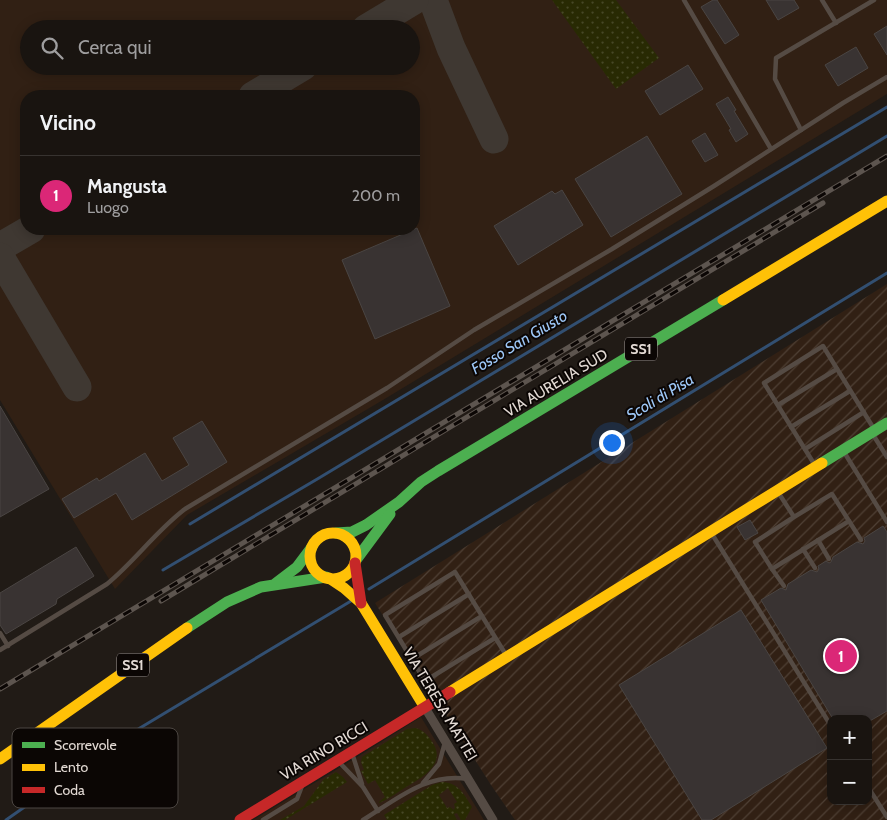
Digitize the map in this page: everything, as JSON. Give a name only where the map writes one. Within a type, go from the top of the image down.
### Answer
[{"type":"main road","name":"VIA AURELIA SUD","points":[[399,502],[421,482],[438,471],[887,201]]},
{"type":"main road","name":"VIA RINO RICCI","points":[[240,820],[887,423]]},
{"type":"main road","name":"SS1","points":[[274,584],[292,572],[321,536],[326,533],[352,532],[359,529],[399,502]]},
{"type":"main road","name":"SS1","points":[[44,728],[226,602],[251,591],[274,584],[336,578],[346,574],[399,502]]},
{"type":"main road","points":[[336,533],[342,534],[350,540],[355,549],[361,603]]},
{"type":"main road","points":[[312,546],[310,555],[313,566],[318,573],[344,588],[361,603]]},
{"type":"main road","name":"VIA TERESA MATTEI","points":[[361,603],[424,706]]},
{"type":"main road","name":"SS1","points":[[0,759],[12,751]]},
{"type":"street","name":"VIA TERESA MATTEI","points":[[424,706],[469,779],[490,819]]},
{"type":"lane","points":[[684,0],[770,150]]},
{"type":"lane","points":[[822,0],[836,23]]},
{"type":"lane","points":[[801,130],[776,79],[776,58],[874,0]]},
{"type":"lane","points":[[0,650],[107,584],[163,527],[185,509],[387,388],[474,330],[612,249],[887,77]]},
{"type":"lane","points":[[816,467],[764,383],[823,346],[864,412],[887,457]]},
{"type":"lane","points":[[778,405],[837,369]]},
{"type":"lane","points":[[791,427],[850,391]]},
{"type":"lane","points":[[805,448],[864,412]]},
{"type":"lane","points":[[843,450],[887,522]]},
{"type":"lane","points":[[778,491],[794,518]]},
{"type":"lane","points":[[784,586],[755,542],[832,494],[860,540]]},
{"type":"lane","points":[[772,569],[849,521]]},
{"type":"lane","points":[[711,532],[827,720]]},
{"type":"lane","points":[[818,540],[829,559]]},
{"type":"lane","points":[[804,550],[815,568]]},
{"type":"lane","points":[[495,638],[425,680],[385,615],[455,572],[507,656]]},
{"type":"lane","points":[[399,637],[469,594]]},
{"type":"lane","points":[[412,659],[482,616]]},
{"type":"lane","points":[[0,633],[8,646]]},
{"type":"lane","points":[[422,784],[439,764],[445,741]]},
{"type":"lane","points":[[352,752],[363,787]]},
{"type":"lane","points":[[337,760],[363,787],[378,811]]},
{"type":"lane","points":[[363,820],[422,784],[443,778],[469,779]]},
{"type":"lane","points":[[263,820],[297,799],[304,780]]},
{"type":"lane","points":[[872,793],[887,817]]},
{"type":"shaded area","points":[[0,0],[887,0],[887,94],[383,400],[187,515],[115,589],[0,400]]},
{"type":"shaded area","points":[[887,284],[887,820],[515,820],[375,603]]},
{"type":"shaded area","points":[[421,717],[484,820],[253,820],[354,759]]},
{"type":"green space","points":[[552,0],[616,0],[659,58],[616,89]]},
{"type":"green space","points":[[416,728],[424,732],[433,743],[436,751],[434,765],[416,781],[379,803],[385,797],[375,780],[368,784],[361,771],[364,770],[361,762],[362,757],[407,729]]},
{"type":"green space","points":[[336,772],[347,782],[285,820],[280,820],[304,806],[323,780]]},
{"type":"green space","points":[[442,782],[448,783],[453,784],[460,790],[472,807],[465,820],[461,820],[457,813],[454,814],[457,820],[387,820],[384,815],[432,785]],"holes":[[[448,788],[457,802],[454,804],[454,810],[450,807],[447,808],[439,795]]]},
{"type":"building","points":[[713,0],[717,0],[739,35],[725,44],[701,7]]},
{"type":"building","points":[[766,0],[794,0],[799,8],[778,20]]},
{"type":"building","points":[[887,26],[887,55],[874,34]]},
{"type":"building","points":[[856,47],[868,68],[838,86],[825,65]]},
{"type":"building","points":[[688,65],[703,89],[660,115],[645,91]]},
{"type":"building","points":[[728,97],[748,134],[736,142],[729,130],[731,129],[716,104]]},
{"type":"building","points":[[705,133],[718,155],[705,162],[692,141]]},
{"type":"building","points":[[647,136],[682,194],[611,237],[575,179]]},
{"type":"building","points":[[562,190],[583,225],[518,265],[494,226],[552,191],[555,194]]},
{"type":"building","points":[[401,235],[420,235],[450,306],[375,339],[342,260]]},
{"type":"building","points":[[0,406],[49,489],[0,517]]},
{"type":"building","points":[[202,421],[227,462],[132,520],[116,493],[74,518],[62,499],[97,478],[99,481],[145,453],[162,481],[189,465],[173,438]]},
{"type":"building","points":[[750,520],[758,533],[745,540],[737,527]]},
{"type":"building","points":[[883,526],[887,532],[887,711],[872,720],[872,715],[831,715],[761,600],[781,588],[786,590],[788,584],[811,570],[817,572],[818,566],[826,561],[831,562],[833,557],[857,542],[863,544],[864,538]]},
{"type":"building","points":[[76,547],[94,576],[57,599],[56,604],[6,634],[0,625],[0,593]]},
{"type":"building","points":[[741,610],[827,748],[711,820],[702,820],[619,685]]},
{"type":"waterway","points":[[190,524],[887,107]]},
{"type":"waterway","name":"Fosso San Giusto","points":[[163,570],[887,136]]},
{"type":"waterway","name":"Scoli di Pisa","points":[[369,589],[887,273]]},
{"type":"waterway","points":[[140,728],[351,601]]},
{"type":"waterway","points":[[6,820],[23,808]]},
{"type":"taxiway","points":[[381,20],[414,0]]},
{"type":"taxiway","points":[[433,0],[451,48],[494,139]]},
{"type":"taxiway","points":[[263,90],[288,75]]},
{"type":"taxiway","points":[[0,247],[21,235]]},
{"type":"taxiway","points":[[0,257],[77,387]]},
{"type":"railway","points":[[0,689],[887,156]]},
{"type":"railway","points":[[161,601],[823,203]]},
{"type":"traffic: fast","points":[[336,533],[352,532],[366,525],[438,471],[723,300]]},
{"type":"traffic: fast","points":[[822,463],[887,423]]},
{"type":"traffic: fast","points":[[356,560],[390,514]]},
{"type":"traffic: fast","points":[[276,583],[297,567],[312,547]]},
{"type":"traffic: fast","points":[[187,628],[227,602],[261,587],[326,577]]},
{"type":"traffic: slow","points":[[723,300],[887,201]]},
{"type":"traffic: slow","points":[[450,692],[822,463]]},
{"type":"traffic: slow","points":[[329,533],[337,533],[346,537],[352,543],[356,556],[352,569],[346,575],[337,579],[329,579],[320,575],[314,569],[310,560],[310,552],[314,543],[320,537],[329,533]]},
{"type":"traffic: slow","points":[[329,578],[361,603],[424,706]]},
{"type":"traffic: slow","points":[[44,728],[187,628]]},
{"type":"traffic: slow","points":[[0,759],[12,751]]},
{"type":"traffic: jam","points":[[355,563],[361,603]]},
{"type":"traffic: jam","points":[[240,820],[450,692]]},
{"type":"place","name":"Mangusta","points":[[841,656]]}]
